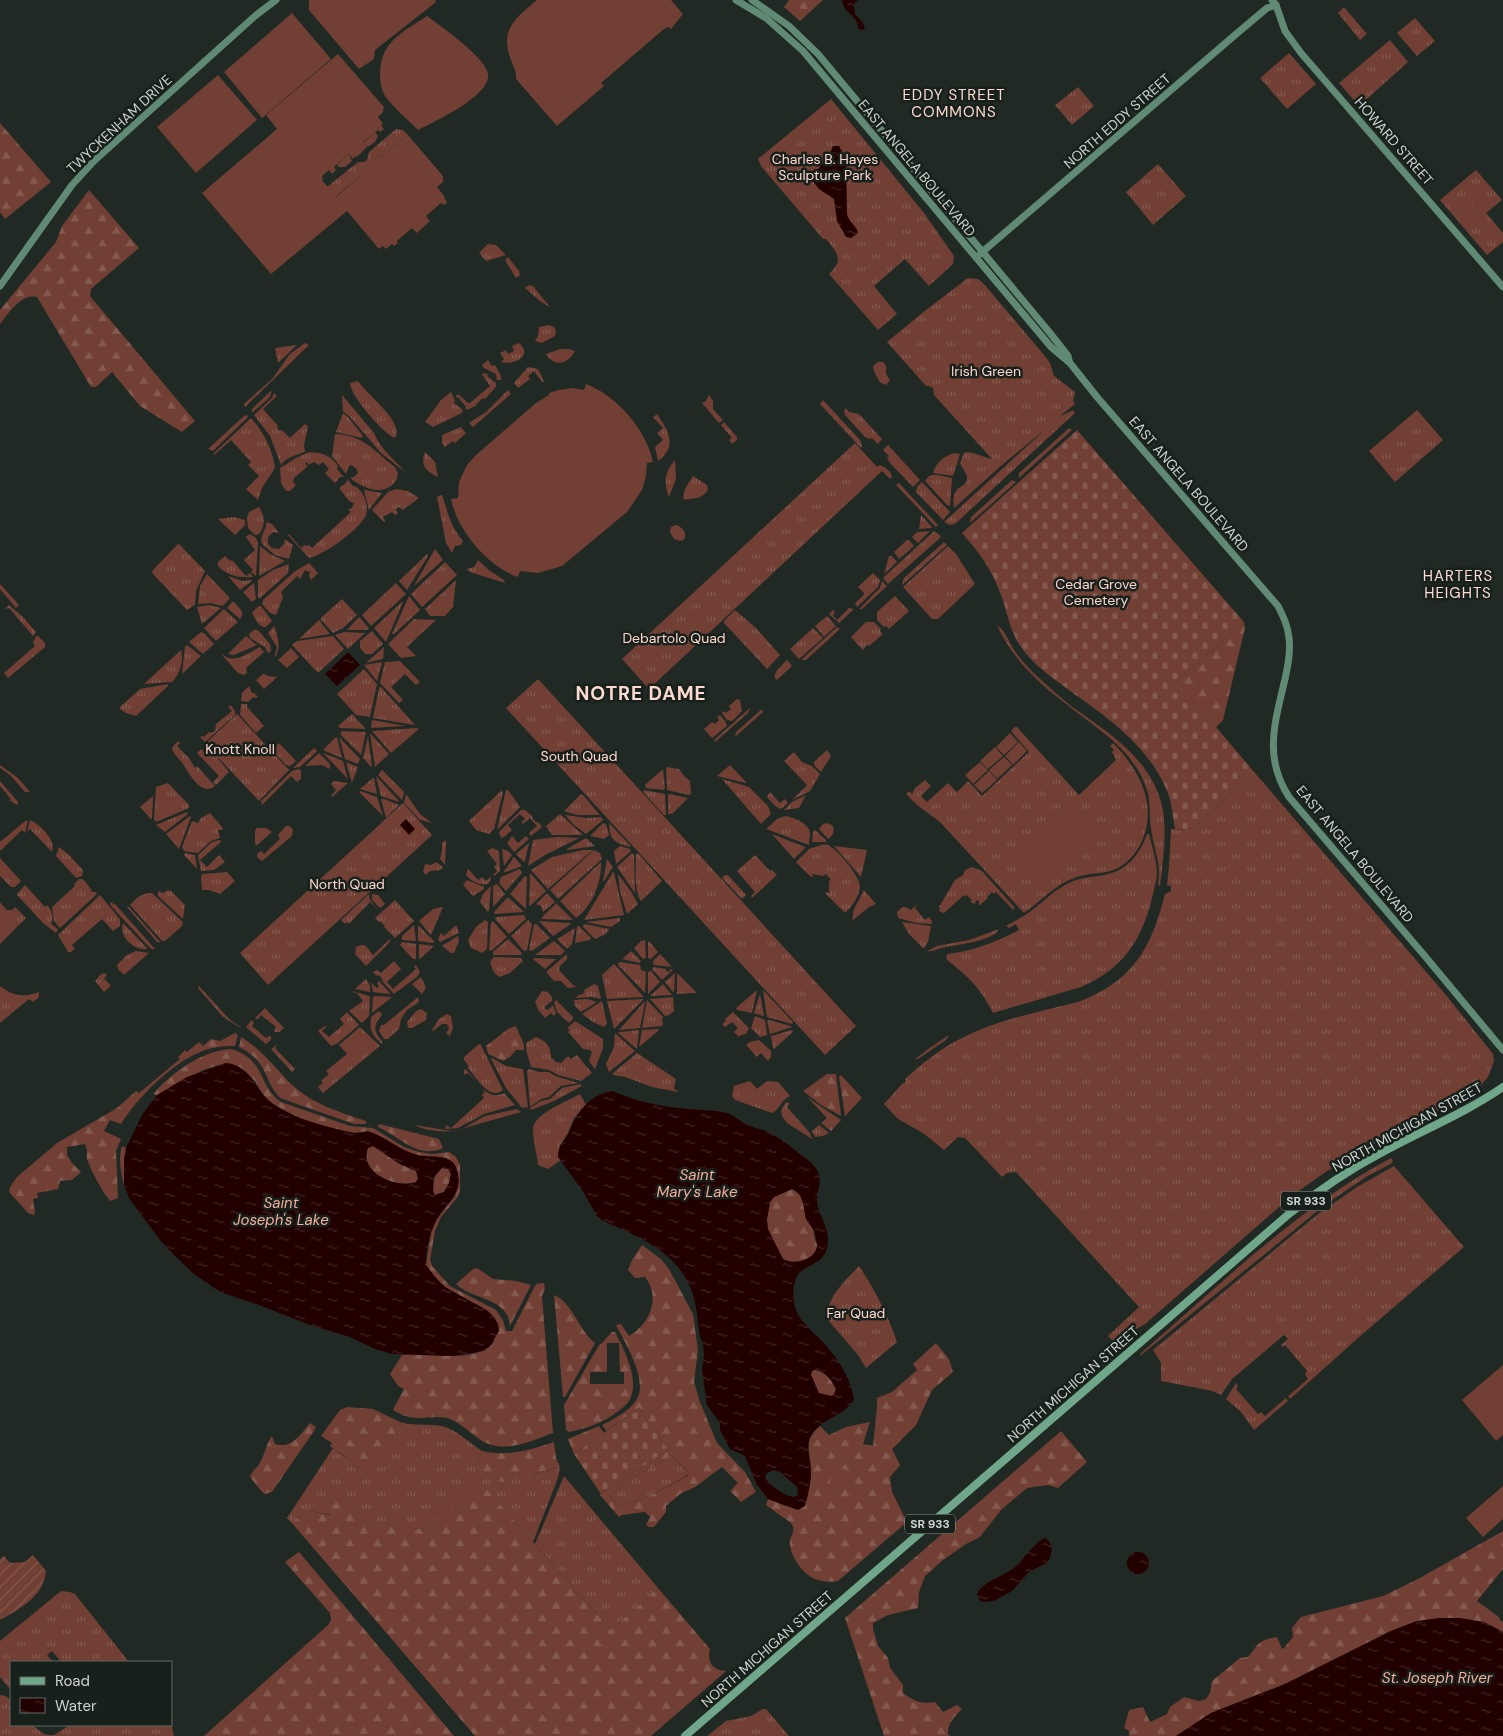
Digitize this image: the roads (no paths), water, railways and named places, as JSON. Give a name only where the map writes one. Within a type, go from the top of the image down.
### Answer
[{"type":"main road","name":"TWYCKENHAM DRIVE","points":[[0,286],[72,185],[94,161],[255,16],[276,0]]},
{"type":"main road","name":"EAST ANGELA BOULEVARD","points":[[736,0],[771,22],[803,51],[1051,347],[1070,363],[1097,397],[1278,606],[1288,629],[1290,646],[1289,660],[1273,740],[1274,764],[1280,783],[1289,797],[1503,1050]]},
{"type":"main road","name":"EAST ANGELA BOULEVARD","points":[[752,0],[780,19],[809,45],[983,252],[1068,356],[1070,363]]},
{"type":"main road","name":"NORTH EDDY STREET","points":[[976,258],[1275,2]]},
{"type":"main road","name":"HOWARD STREET","points":[[1275,2],[1285,31],[1301,53],[1503,287]]},
{"type":"main road","name":"NORTH MICHIGAN STREET","points":[[685,1736],[1290,1213],[1355,1167],[1462,1112],[1503,1087]]},
{"type":"water","points":[[842,0],[858,0],[854,4],[855,14],[863,23],[865,28],[863,30],[858,29],[856,20],[845,9]]},
{"type":"water","points":[[833,146],[839,146],[846,159],[847,214],[858,233],[851,238],[846,237],[837,221],[834,199],[819,189],[812,180]]},
{"type":"water","points":[[348,652],[360,665],[337,686],[325,674]]},
{"type":"water","points":[[406,819],[415,829],[409,835],[400,825]]},
{"type":"water","name":"Saint Joseph's Lake","points":[[226,1063],[234,1065],[247,1073],[273,1104],[294,1115],[347,1132],[370,1132],[411,1153],[445,1158],[453,1163],[458,1176],[457,1191],[436,1221],[428,1243],[426,1265],[445,1287],[488,1311],[494,1317],[499,1331],[490,1346],[483,1351],[454,1356],[392,1354],[375,1349],[350,1337],[310,1325],[220,1292],[194,1274],[160,1240],[129,1198],[124,1185],[126,1148],[142,1115],[157,1095],[187,1077]],"holes":[[[373,1146],[400,1164],[416,1171],[418,1178],[416,1182],[408,1184],[390,1181],[374,1172],[366,1157],[368,1148]],[[442,1168],[448,1169],[451,1174],[449,1183],[444,1192],[435,1195],[433,1192],[434,1177]]]},
{"type":"water","name":"Saint Mary's Lake","points":[[612,1091],[660,1105],[727,1113],[747,1125],[779,1138],[811,1163],[818,1172],[820,1180],[817,1202],[827,1231],[828,1242],[826,1252],[821,1259],[796,1277],[794,1302],[801,1319],[828,1347],[838,1361],[850,1384],[854,1400],[849,1406],[821,1425],[812,1434],[808,1443],[811,1472],[810,1485],[805,1506],[798,1510],[768,1499],[756,1483],[745,1456],[730,1449],[720,1430],[720,1423],[707,1405],[702,1370],[703,1343],[700,1337],[696,1305],[687,1281],[679,1268],[657,1248],[631,1233],[603,1221],[597,1216],[582,1190],[558,1157],[560,1146],[580,1111],[591,1100]],"holes":[[[792,1189],[801,1198],[806,1219],[814,1230],[817,1244],[814,1254],[804,1260],[793,1262],[783,1259],[768,1229],[767,1219],[770,1202],[774,1197]],[[812,1371],[820,1371],[828,1377],[836,1389],[834,1394],[831,1396],[819,1393],[811,1375]],[[773,1470],[780,1472],[797,1487],[798,1495],[793,1497],[781,1492],[765,1478],[766,1474]]]},
{"type":"water","points":[[1045,1538],[1049,1541],[1052,1549],[1047,1563],[1029,1572],[1012,1591],[994,1601],[981,1602],[977,1594],[988,1582],[1015,1567]]},
{"type":"water","points":[[1138,1552],[1146,1555],[1149,1563],[1146,1571],[1138,1574],[1130,1571],[1127,1563],[1130,1555]]},
{"type":"water","name":"St. Joseph River","points":[[1460,1618],[1484,1622],[1503,1632],[1503,1736],[1176,1736],[1211,1713],[1285,1684],[1391,1631],[1417,1621]]},
{"type":"district","name":"EDDY STREET COMMONS","points":[[954,104]]},
{"type":"district","name":"HARTERS HEIGHTS","points":[[1458,584]]},
{"type":"district","name":"NOTRE DAME","points":[[641,693]]},
{"type":"park label","name":"Charles B. Hayes Sculpture Park","points":[[825,168]]},
{"type":"park label","name":"Irish Green","points":[[986,371]]},
{"type":"park label","name":"Cedar Grove Cemetery","points":[[1096,592]]},
{"type":"park label","name":"Debartolo Quad","points":[[674,638]]},
{"type":"park label","name":"Knott Knoll","points":[[240,749]]},
{"type":"park label","name":"South Quad","points":[[579,756]]},
{"type":"park label","name":"North Quad","points":[[347,884]]},
{"type":"park label","name":"Far Quad","points":[[856,1313]]}]
